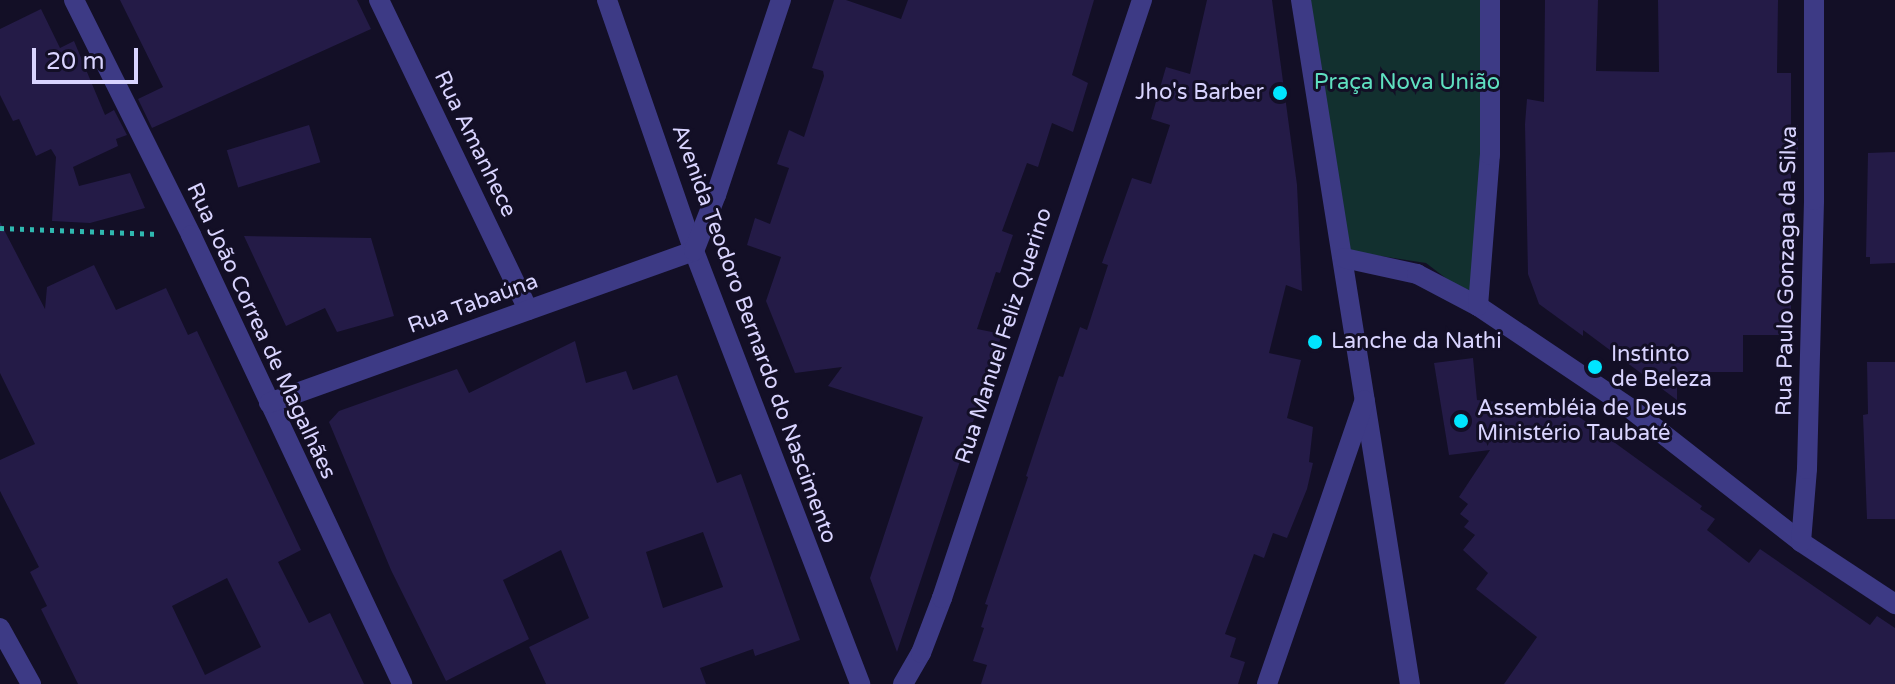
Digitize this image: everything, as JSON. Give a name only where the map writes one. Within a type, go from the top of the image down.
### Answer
[{"type":"street","name":"Rua João Correa de Magalhães","points":[[74,0],[191,235],[402,684]]},
{"type":"street","name":"Rua Amanhece","points":[[379,0],[528,310]]},
{"type":"street","name":"Avenida Teodoro Bernardo do Nascimento","points":[[607,0],[694,251],[860,684]]},
{"type":"street","points":[[694,251],[716,195],[781,0]]},
{"type":"street","name":"Rua Manuel Feliz Querino","points":[[903,684],[921,653],[942,598],[1142,0]]},
{"type":"street","points":[[1301,0],[1367,396],[1410,684]]},
{"type":"street","points":[[1478,306],[1490,155],[1490,0]]},
{"type":"street","name":"Rua Paulo Gonzaga da Silva","points":[[1801,542],[1807,469],[1814,200],[1814,0]]},
{"type":"street","name":"Rua Tabaúna","points":[[269,403],[694,251]]},
{"type":"street","points":[[1344,258],[1417,274],[1478,306],[1631,409],[1801,542],[1895,604]]},
{"type":"street","points":[[1267,684],[1367,396]]},
{"type":"street","points":[[0,628],[31,684]]},
{"type":"path","points":[[0,228],[191,235]]},
{"type":"green space","name":"Praça Nova União","points":[[1309,0],[1489,0],[1477,302],[1426,263],[1348,251]]},
{"type":"building","points":[[120,0],[357,0],[371,29],[152,128],[138,99],[163,87]]},
{"type":"building","points":[[834,0],[846,0],[901,19],[908,0],[1094,0],[1072,75],[1088,83],[1073,132],[1052,123],[1038,167],[1027,163],[1002,231],[1013,235],[1000,273],[996,272],[977,329],[1002,334],[897,652],[870,578],[923,417],[828,386],[842,367],[795,373],[766,301],[781,257],[747,245],[755,218],[770,224],[789,168],[777,164],[789,130],[804,137],[824,76],[823,71],[812,68]]},
{"type":"building","points":[[1207,0],[1272,0],[1297,185],[1302,291],[1286,285],[1269,353],[1301,360],[1287,418],[1313,427],[1309,462],[1313,463],[1307,489],[1287,538],[1273,533],[1264,558],[1254,554],[1225,634],[1236,638],[1230,657],[1245,662],[1238,684],[981,684],[987,665],[973,661],[984,628],[981,627],[988,605],[985,604],[1059,376],[1063,377],[1080,327],[1087,330],[1108,265],[1102,263],[1132,178],[1151,184],[1170,125],[1151,119],[1166,67],[1190,74]]},
{"type":"building","points":[[1545,0],[1598,0],[1596,71],[1659,72],[1658,0],[1778,0],[1777,73],[1791,73],[1791,125],[1798,125],[1798,154],[1791,155],[1791,335],[1743,335],[1743,372],[1677,372],[1677,400],[1583,330],[1583,336],[1539,304],[1528,274],[1525,124],[1527,99],[1544,102]]},
{"type":"building","points":[[41,9],[60,48],[74,41],[105,115],[114,110],[127,135],[116,139],[118,146],[73,167],[79,186],[130,173],[145,208],[90,223],[52,221],[56,157],[51,149],[36,156],[19,119],[13,121],[0,95],[0,29]]},
{"type":"building","points":[[309,125],[320,162],[238,187],[227,150]]},
{"type":"building","points":[[1895,152],[1895,263],[1870,264],[1870,257],[1866,257],[1868,153]]},
{"type":"building","points":[[0,222],[45,309],[47,287],[94,265],[116,310],[166,288],[188,335],[197,331],[301,550],[278,562],[309,623],[330,613],[364,684],[78,684],[41,609],[47,606],[30,572],[39,567],[0,491],[0,460],[35,444],[0,373]],"holes":[[[227,578],[261,647],[205,675],[172,606]]]},
{"type":"building","points":[[244,236],[371,238],[394,316],[337,332],[325,308],[286,326]]},
{"type":"building","points":[[575,341],[586,383],[626,371],[633,390],[677,375],[717,483],[741,474],[800,640],[755,656],[753,649],[700,668],[706,684],[546,684],[529,647],[589,618],[561,550],[503,580],[529,639],[446,681],[391,570],[329,422],[339,411],[457,369],[469,393]],"holes":[[[703,532],[723,587],[663,608],[646,552]]]},
{"type":"building","points":[[1473,358],[1477,400],[1508,403],[1532,417],[1549,395],[1702,506],[1700,509],[1715,519],[1707,530],[1749,563],[1760,549],[1870,625],[1877,616],[1895,628],[1895,684],[1504,684],[1537,637],[1476,589],[1488,573],[1463,550],[1475,535],[1464,527],[1469,521],[1460,514],[1468,504],[1459,497],[1490,450],[1449,455],[1434,363]]},
{"type":"building","points":[[1867,362],[1895,362],[1895,519],[1867,519],[1863,415],[1868,414]]},
{"type":"place","name":"Jho's Barber","points":[[1280,93]]},
{"type":"place","name":"Lanche da Nathi","points":[[1315,342]]},
{"type":"place","name":"Instinto de Beleza","points":[[1595,367]]},
{"type":"place","name":"Assembléia de Deus Ministério Taubaté","points":[[1461,421]]}]
